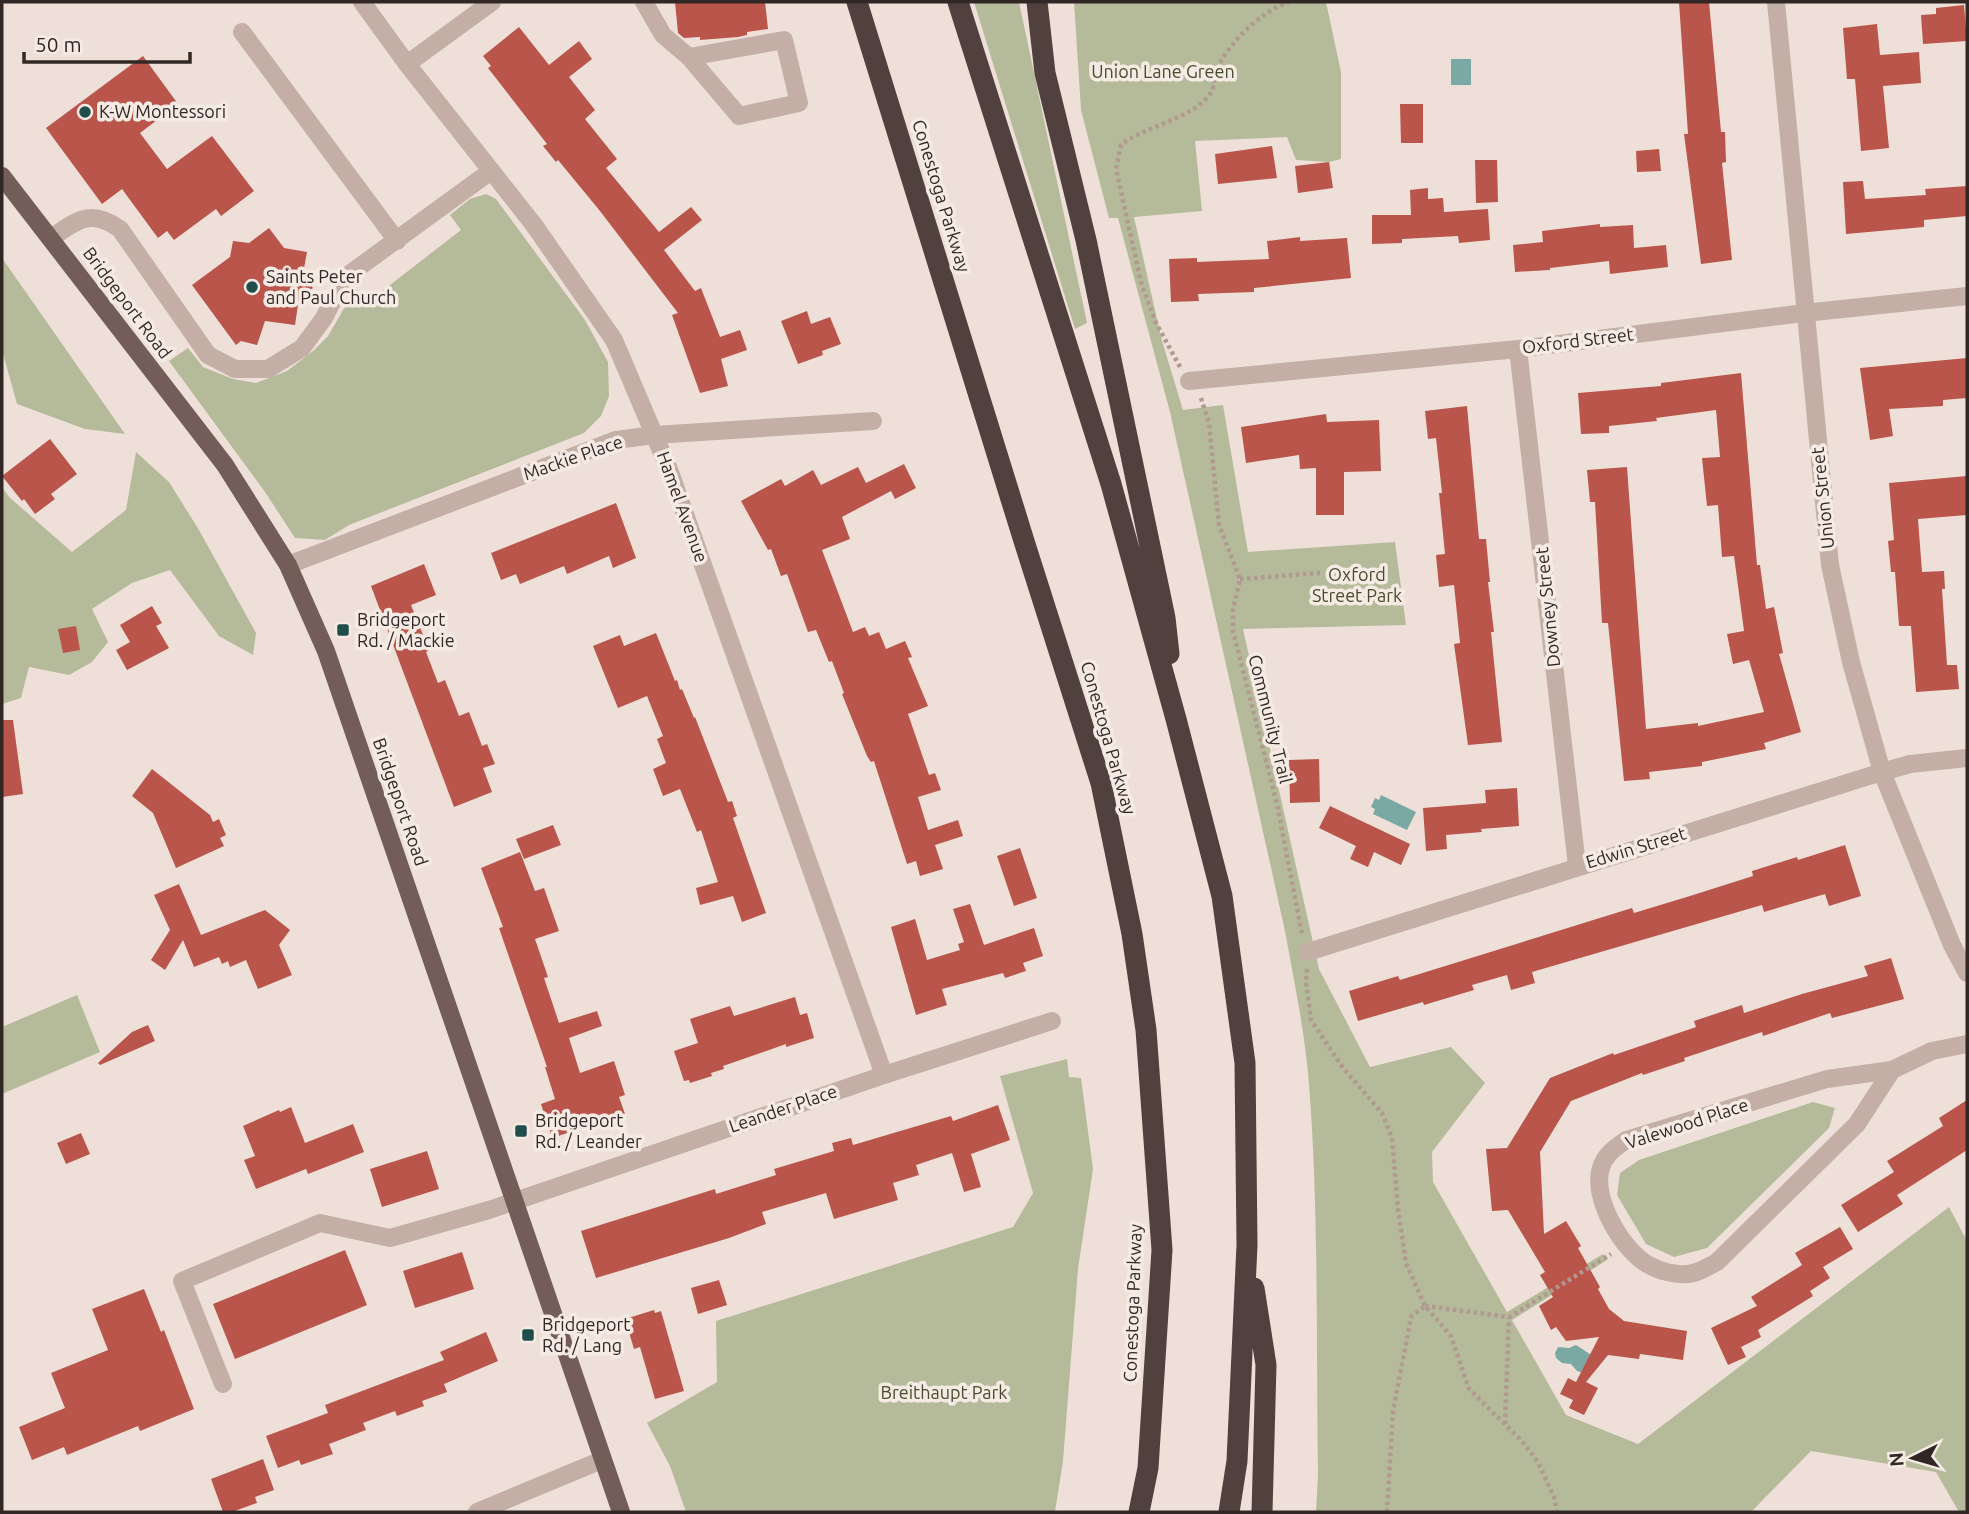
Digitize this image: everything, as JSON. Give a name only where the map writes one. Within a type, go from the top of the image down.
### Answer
[{"type":"highway","name":"Conestoga Parkway","points":[[857,2],[1101,783],[1132,934],[1146,1030],[1162,1250],[1148,1468],[1139,1512]]},
{"type":"highway","points":[[958,2],[1111,484],[1222,896],[1245,1063],[1247,1245],[1237,1461],[1229,1512]]},
{"type":"highway","points":[[1037,2],[1045,73],[1086,240],[1165,618],[1176,719]]},
{"type":"highway","points":[[1247,1245],[1266,1365],[1262,1512]]},
{"type":"main road","name":"Bridgeport Road","points":[[2,176],[225,465],[288,565],[326,651],[621,1512]]},
{"type":"street","name":"Hamel Avenue","points":[[362,2],[407,64],[534,225],[614,340],[675,485],[884,1074]]},
{"type":"street","points":[[407,64],[492,2]]},
{"type":"street","points":[[644,2],[663,36],[689,57],[739,116],[799,103],[784,40],[689,57]]},
{"type":"street","name":"Union Street","points":[[1776,2],[1830,565],[1851,662],[1882,772],[1947,932],[1967,973]]},
{"type":"street","points":[[242,32],[397,241]]},
{"type":"street","points":[[51,238],[82,217],[106,219],[120,229],[208,355],[235,369],[268,369],[302,348],[324,318],[344,278],[491,171]]},
{"type":"street","name":"Oxford Street","points":[[1189,381],[1518,349],[1804,313],[1967,296]]},
{"type":"street","name":"Downey Street","points":[[1518,349],[1577,866]]},
{"type":"street","name":"Mackie Place","points":[[288,565],[616,440],[654,435],[873,421]]},
{"type":"street","name":"Edwin Street","points":[[1308,952],[1882,772],[1910,764],[1967,758]]},
{"type":"street","name":"Leander Place","points":[[223,1384],[182,1281],[320,1223],[390,1238],[489,1210],[514,1199],[884,1074],[1052,1021]]},
{"type":"street","name":"Valewood Place","points":[[1892,1070],[1857,1124],[1717,1262],[1702,1270],[1686,1274],[1666,1272],[1647,1265],[1626,1244],[1605,1210],[1599,1191],[1600,1168],[1609,1152],[1626,1140],[1827,1079],[1892,1070],[1932,1051],[1967,1044]]},
{"type":"street","points":[[477,1512],[602,1460]]},
{"type":"path","points":[[1289,2],[1262,15],[1247,30],[1229,51],[1216,72],[1212,92],[1200,104],[1136,133],[1121,145],[1116,169],[1142,282],[1155,321],[1171,353],[1204,402],[1209,423],[1219,525],[1240,579],[1320,573]]},
{"type":"path","name":"Community Trail","points":[[1240,579],[1233,609],[1233,631],[1277,804],[1298,923],[1308,952],[1306,983],[1311,1020],[1343,1068],[1382,1113],[1392,1138],[1406,1263],[1425,1306],[1451,1336],[1469,1389],[1522,1441],[1538,1462],[1554,1497],[1557,1512]]},
{"type":"path","points":[[1387,1512],[1393,1411],[1411,1317],[1425,1306],[1509,1317],[1626,1244]]},
{"type":"path","points":[[1505,1424],[1509,1317]]},
{"type":"green space","points":[[974,2],[1019,2],[1087,323],[1075,329]]},
{"type":"green space","points":[[1074,2],[1326,2],[1341,72],[1341,159],[1329,162],[1296,160],[1287,137],[1195,141],[1202,211],[1134,217],[1162,341],[1183,410],[1223,405],[1248,552],[1395,542],[1406,625],[1243,629],[1319,969],[1370,1067],[1451,1047],[1485,1083],[1432,1152],[1433,1182],[1507,1312],[1603,1254],[1607,1260],[1512,1320],[1566,1415],[1638,1444],[1949,1207],[1967,1241],[1967,1512],[1959,1512],[1936,1472],[1811,1451],[1751,1512],[1316,1512],[1318,1474],[1314,1181],[1309,1084],[1302,1026],[1285,931],[1170,412],[1118,218],[1109,218],[1081,110]]},
{"type":"green space","points":[[486,194],[496,199],[585,320],[608,362],[609,396],[601,416],[584,433],[349,525],[325,540],[295,538],[265,492],[169,361],[188,348],[203,367],[233,379],[256,383],[287,371],[328,336],[356,288],[368,302],[461,230],[450,215],[470,199]]},
{"type":"green space","points":[[2,258],[125,434],[85,429],[17,404],[2,350]]},
{"type":"green space","points":[[136,452],[169,482],[199,530],[256,633],[253,655],[219,636],[170,570],[132,583],[92,609],[108,642],[92,662],[69,675],[29,667],[21,698],[2,704],[2,487],[9,497],[72,552],[126,510]]},
{"type":"green space","points":[[77,995],[100,1052],[2,1094],[2,1027]]},
{"type":"green space","name":"Breithaupt Park","points":[[1067,1059],[1069,1077],[1081,1078],[1093,1169],[1078,1269],[1063,1461],[1055,1512],[686,1512],[670,1466],[647,1423],[717,1382],[716,1321],[1013,1227],[1033,1193],[1000,1076]]},
{"type":"green space","points":[[1813,1102],[1835,1108],[1829,1128],[1707,1248],[1674,1257],[1646,1244],[1617,1195],[1620,1173],[1639,1160]]},
{"type":"water","points":[[1451,59],[1471,59],[1471,85],[1451,85]]},
{"type":"water","points":[[1381,795],[1416,812],[1407,830],[1373,814],[1375,809],[1371,807],[1375,798],[1379,800]]},
{"type":"water","points":[[1576,1345],[1593,1356],[1583,1373],[1556,1358],[1558,1347],[1569,1348]]},
{"type":"building","points":[[675,2],[765,2],[768,29],[747,32],[747,35],[738,37],[700,40],[700,37],[684,38],[678,33]]},
{"type":"building","points":[[1679,2],[1709,2],[1721,132],[1725,132],[1726,162],[1722,163],[1732,260],[1701,264],[1684,134],[1688,134]]},
{"type":"building","points":[[1964,5],[1967,41],[1923,44],[1921,15],[1936,14],[1936,8]]},
{"type":"building","points":[[1877,24],[1880,55],[1919,52],[1921,83],[1883,86],[1889,148],[1861,151],[1855,79],[1847,79],[1843,28]]},
{"type":"building","points":[[519,27],[549,65],[579,41],[592,59],[569,77],[595,110],[585,119],[617,159],[606,168],[659,232],[691,207],[702,220],[664,250],[695,291],[701,288],[720,337],[740,330],[747,350],[721,359],[728,386],[700,393],[672,315],[678,313],[600,211],[543,146],[547,144],[488,68],[491,66],[483,56]]},
{"type":"building","points":[[143,56],[178,104],[140,133],[167,169],[212,136],[254,191],[221,216],[216,209],[174,240],[167,231],[158,238],[122,189],[102,204],[46,128]]},
{"type":"building","points":[[1400,104],[1423,104],[1423,143],[1401,143]]},
{"type":"building","points":[[1272,146],[1277,178],[1218,184],[1215,154]]},
{"type":"building","points":[[1659,149],[1661,171],[1637,172],[1636,151]]},
{"type":"building","points":[[1475,160],[1497,160],[1498,202],[1476,203]]},
{"type":"building","points":[[1329,162],[1333,188],[1298,193],[1295,166]]},
{"type":"building","points":[[1863,181],[1865,199],[1926,195],[1925,189],[1967,186],[1967,216],[1924,220],[1924,227],[1846,234],[1843,182]]},
{"type":"building","points":[[1428,188],[1428,199],[1443,198],[1444,212],[1488,209],[1490,240],[1459,243],[1458,236],[1402,239],[1402,243],[1372,244],[1372,215],[1411,215],[1410,190]]},
{"type":"building","points":[[1600,224],[1600,227],[1633,225],[1634,248],[1666,245],[1668,267],[1610,274],[1609,261],[1515,272],[1513,245],[1543,242],[1542,231]]},
{"type":"building","name":"Saints Peter and Paul Church","points":[[269,228],[284,248],[307,252],[303,274],[313,288],[299,298],[295,325],[265,321],[257,345],[241,341],[236,345],[192,285],[230,257],[233,241],[249,243]]},
{"type":"building","points":[[1300,237],[1300,241],[1347,238],[1351,278],[1254,288],[1254,292],[1198,294],[1199,301],[1171,302],[1169,259],[1197,258],[1197,262],[1269,259],[1267,241]]},
{"type":"building","points":[[807,311],[811,324],[830,317],[841,344],[822,351],[823,355],[798,364],[781,321]]},
{"type":"building","points":[[1967,358],[1967,398],[1943,400],[1943,406],[1889,409],[1893,436],[1870,440],[1860,368]]},
{"type":"building","points":[[1741,373],[1757,565],[1760,565],[1766,609],[1774,607],[1783,653],[1779,654],[1801,732],[1764,743],[1766,749],[1702,762],[1702,766],[1649,772],[1650,779],[1624,781],[1608,623],[1602,623],[1595,502],[1590,502],[1587,470],[1627,467],[1646,729],[1698,723],[1698,726],[1764,712],[1749,660],[1733,664],[1727,634],[1744,631],[1734,556],[1722,557],[1718,505],[1707,506],[1702,458],[1720,457],[1716,410],[1656,418],[1657,421],[1609,426],[1609,433],[1581,434],[1578,393],[1661,386],[1661,383]]},
{"type":"building","points":[[1467,406],[1479,539],[1486,539],[1494,632],[1491,632],[1502,742],[1468,745],[1454,644],[1460,643],[1454,585],[1439,587],[1436,555],[1445,554],[1439,493],[1442,493],[1436,438],[1428,439],[1425,411]]},
{"type":"building","points":[[1326,414],[1327,422],[1379,420],[1381,471],[1344,472],[1344,515],[1316,515],[1316,468],[1300,469],[1299,455],[1246,463],[1241,427]]},
{"type":"building","points":[[50,439],[77,474],[51,494],[55,499],[35,514],[2,476]]},
{"type":"building","points":[[904,464],[916,488],[895,499],[891,491],[842,517],[850,539],[822,550],[853,632],[865,627],[869,636],[879,632],[886,649],[905,641],[912,657],[908,658],[928,706],[908,714],[929,775],[935,773],[941,790],[918,797],[928,830],[958,820],[963,836],[935,845],[943,869],[920,876],[916,861],[907,864],[874,761],[871,762],[867,756],[832,661],[829,662],[816,630],[808,632],[787,574],[781,576],[771,549],[768,550],[741,501],[781,479],[785,486],[813,470],[821,485],[858,467],[866,483]]},
{"type":"building","points":[[1967,476],[1967,515],[1918,519],[1922,572],[1944,571],[1945,589],[1942,589],[1947,665],[1957,665],[1959,689],[1916,692],[1911,626],[1899,626],[1895,572],[1891,572],[1888,541],[1894,540],[1889,483]]},
{"type":"building","points":[[616,503],[636,558],[613,568],[609,556],[567,574],[564,566],[520,584],[516,574],[501,580],[491,553]]},
{"type":"building","points":[[424,564],[436,595],[411,605],[429,650],[426,652],[438,683],[445,680],[459,716],[469,712],[482,746],[487,744],[495,764],[483,768],[492,792],[454,807],[371,586]]},
{"type":"building","points":[[152,606],[162,623],[156,626],[169,648],[127,670],[116,650],[130,642],[120,625]]},
{"type":"building","points":[[76,626],[80,650],[63,653],[58,629]]},
{"type":"building","points":[[656,633],[675,681],[677,680],[680,690],[682,689],[695,717],[728,802],[732,801],[737,816],[733,818],[766,913],[742,922],[733,896],[700,905],[696,888],[718,882],[701,830],[697,832],[680,789],[663,796],[653,769],[666,763],[657,739],[663,736],[647,696],[618,708],[593,646],[620,635],[624,646]]},
{"type":"building","points":[[2,720],[13,720],[23,794],[2,797]]},
{"type":"building","points":[[1319,759],[1320,802],[1290,803],[1289,760]]},
{"type":"building","points":[[152,769],[210,815],[213,822],[219,819],[226,835],[220,838],[224,846],[176,868],[153,813],[132,796]]},
{"type":"building","points":[[1517,788],[1519,826],[1446,835],[1447,849],[1426,851],[1423,808],[1486,803],[1485,790]]},
{"type":"building","points":[[1330,806],[1410,844],[1401,865],[1374,852],[1368,867],[1350,859],[1356,846],[1319,828]]},
{"type":"building","points":[[553,825],[561,845],[524,859],[516,839]]},
{"type":"building","points":[[1845,845],[1861,896],[1829,906],[1825,894],[1764,912],[1762,905],[1532,972],[1535,983],[1511,990],[1507,975],[1472,985],[1474,990],[1358,1021],[1349,991],[1398,976],[1400,980],[1632,908],[1634,913],[1753,876],[1752,871]]},
{"type":"building","points":[[1020,848],[1037,898],[1014,906],[997,856]]},
{"type":"building","points":[[520,852],[535,891],[544,888],[559,931],[535,939],[559,1023],[597,1011],[602,1026],[569,1038],[580,1073],[614,1061],[625,1095],[619,1097],[625,1114],[552,1138],[541,1104],[555,1099],[547,1067],[499,928],[503,927],[481,868]]},
{"type":"building","points":[[179,884],[201,935],[265,910],[290,930],[279,945],[292,975],[258,989],[246,960],[230,967],[228,961],[222,964],[219,957],[194,967],[183,940],[165,970],[151,960],[170,930],[154,895]]},
{"type":"building","points":[[970,904],[984,945],[1034,928],[1043,956],[1023,963],[1026,971],[1005,978],[1003,973],[942,989],[947,1005],[916,1015],[891,927],[915,919],[927,960],[960,950],[958,944],[964,942],[953,909]]},
{"type":"building","points":[[1891,958],[1904,999],[1832,1018],[1830,1013],[1763,1036],[1762,1032],[1684,1058],[1685,1061],[1643,1075],[1642,1073],[1571,1101],[1540,1152],[1544,1234],[1566,1221],[1581,1246],[1578,1248],[1609,1309],[1624,1321],[1687,1331],[1683,1360],[1640,1354],[1639,1359],[1608,1355],[1586,1382],[1598,1388],[1584,1415],[1569,1408],[1573,1400],[1560,1394],[1568,1378],[1576,1382],[1599,1337],[1566,1341],[1556,1327],[1551,1330],[1539,1306],[1553,1297],[1540,1275],[1545,1272],[1508,1210],[1492,1211],[1486,1149],[1507,1148],[1550,1078],[1613,1053],[1614,1055],[1696,1027],[1694,1021],[1742,1005],[1744,1013],[1868,976],[1864,966]]},
{"type":"building","points":[[795,997],[800,1015],[807,1013],[814,1038],[786,1047],[786,1044],[723,1066],[724,1069],[711,1073],[712,1076],[690,1083],[689,1080],[684,1081],[674,1051],[698,1043],[690,1019],[730,1006],[734,1016]]},
{"type":"building","points":[[148,1025],[155,1041],[100,1065],[98,1063],[132,1032]]},
{"type":"building","points":[[1967,1100],[1967,1150],[1897,1195],[1903,1204],[1858,1232],[1841,1205],[1894,1172],[1887,1161],[1943,1126],[1939,1118]]},
{"type":"building","points":[[998,1105],[1010,1140],[971,1154],[981,1187],[964,1192],[952,1153],[916,1165],[919,1175],[893,1183],[898,1200],[834,1219],[826,1193],[762,1212],[766,1224],[729,1238],[596,1278],[581,1231],[715,1189],[716,1194],[776,1175],[774,1169],[834,1151],[832,1143],[851,1138],[853,1145],[951,1116],[953,1121]]},
{"type":"building","points":[[291,1107],[305,1143],[353,1124],[364,1152],[308,1174],[306,1169],[256,1189],[244,1160],[255,1156],[243,1126]]},
{"type":"building","points":[[81,1133],[90,1154],[66,1164],[57,1143]]},
{"type":"building","points":[[427,1151],[439,1189],[382,1207],[370,1169]]},
{"type":"building","points":[[1840,1227],[1853,1249],[1823,1267],[1830,1278],[1810,1291],[1813,1296],[1758,1330],[1761,1337],[1741,1347],[1746,1357],[1728,1365],[1711,1328],[1757,1306],[1751,1297],[1802,1265],[1795,1253]]},
{"type":"building","points":[[345,1250],[367,1305],[235,1359],[213,1304]]},
{"type":"building","points":[[462,1252],[474,1289],[415,1308],[403,1271]]},
{"type":"building","points":[[719,1280],[727,1305],[698,1314],[691,1288]]},
{"type":"building","points":[[144,1289],[161,1332],[164,1330],[194,1409],[140,1431],[138,1426],[67,1455],[64,1447],[32,1460],[19,1427],[65,1408],[51,1373],[108,1350],[92,1309]]},
{"type":"building","points":[[654,1310],[655,1313],[661,1311],[684,1391],[655,1399],[640,1347],[634,1349],[625,1319]]},
{"type":"building","points":[[486,1332],[498,1361],[444,1384],[447,1392],[422,1401],[424,1406],[397,1416],[395,1411],[363,1423],[366,1430],[329,1444],[333,1454],[301,1465],[299,1460],[278,1468],[266,1436],[328,1413],[325,1405],[444,1360],[440,1352]]},
{"type":"building","points":[[263,1459],[274,1490],[255,1497],[257,1503],[232,1512],[223,1512],[211,1479]]},
{"type":"place","name":"K-W Montessori","points":[[85,112]]},
{"type":"place","name":"Saints Peter and Paul Church","points":[[252,287]]},
{"type":"place","name":"Bridgeport Rd. / Mackie","points":[[343,630]]},
{"type":"place","name":"Bridgeport Rd. / Leander","points":[[521,1131]]},
{"type":"place","name":"Bridgeport Rd. / Lang","points":[[528,1335]]},
{"type":"park label","name":"Union Lane Green","points":[[1163,72]]},
{"type":"park label","name":"Oxford Street Park","points":[[1357,585]]}]
